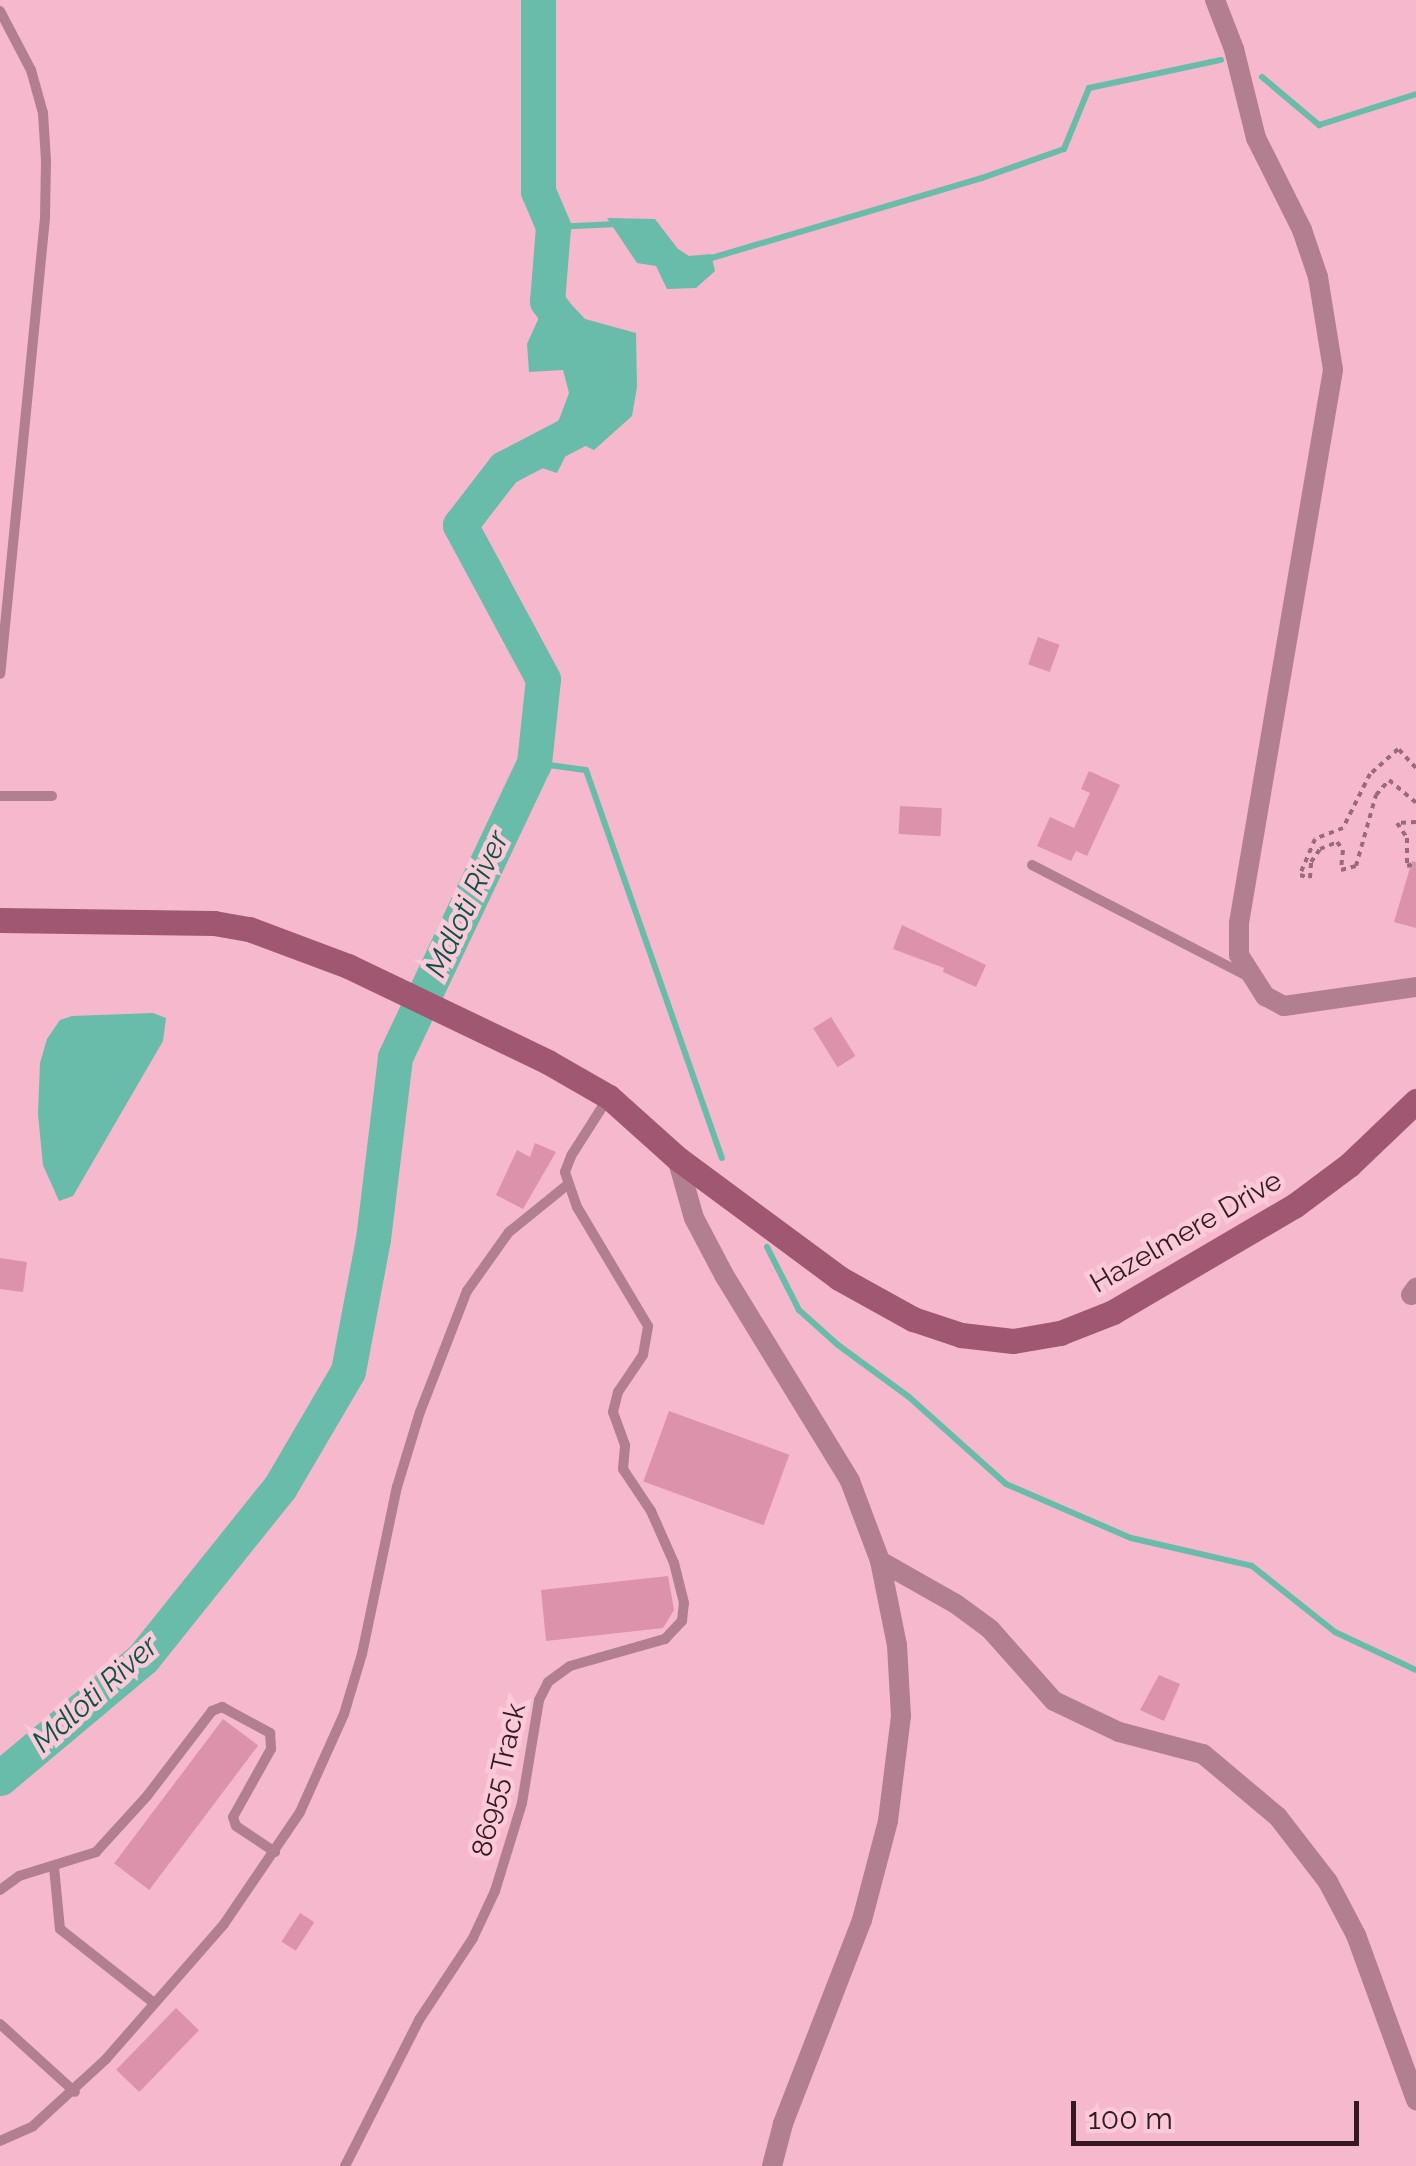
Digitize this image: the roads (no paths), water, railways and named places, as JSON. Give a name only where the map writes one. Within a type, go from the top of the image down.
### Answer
[{"type":"street","points":[[1215,0],[1234,49],[1256,138],[1302,230],[1318,277],[1333,370],[1239,923],[1239,955],[1250,978],[1265,996],[1284,1006],[1416,987]]},
{"type":"street","name":"Hazelmere Drive","points":[[0,920],[214,923],[249,929],[348,966],[548,1062],[609,1097],[677,1158],[839,1278],[913,1319],[960,1335],[1013,1340],[1060,1333],[1112,1312],[1294,1206],[1349,1165],[1416,1101]]},
{"type":"street","points":[[677,1158],[694,1218],[834,1450],[880,1561],[892,1611],[900,1680],[894,1786],[862,1920],[783,2124],[772,2166]]},
{"type":"street","points":[[880,1561],[956,1604],[990,1629],[1054,1700],[1120,1732],[1203,1754],[1278,1818],[1328,1882],[1356,1935],[1416,2100]]},
{"type":"lane","points":[[0,10],[31,70],[43,113],[46,161],[45,218],[0,674]]},
{"type":"lane","points":[[0,526],[14,527]]},
{"type":"lane","points":[[0,796],[52,796]]},
{"type":"lane","points":[[1032,865],[1250,978]]},
{"type":"lane","points":[[0,2141],[32,2126],[74,2092],[224,1924],[300,1812],[344,1714],[362,1654],[397,1487],[420,1412],[467,1291],[509,1232],[568,1185],[571,1156],[609,1097]]},
{"type":"lane","name":"86955 Track","points":[[345,2166],[419,2020],[473,1938],[496,1892],[522,1802],[539,1700],[548,1682],[570,1666],[665,1639],[682,1621],[684,1603],[674,1564],[651,1510],[623,1469],[625,1445],[613,1412],[618,1392],[643,1355],[648,1326],[568,1185]]},
{"type":"lane","points":[[0,1890],[19,1876],[83,1859],[109,1841],[212,1711],[222,1707],[270,1733],[272,1749],[233,1818],[236,1826],[276,1852]]},
{"type":"lane","points":[[54,1867],[60,1929],[154,2003]]},
{"type":"lane","points":[[0,2024],[74,2092]]},
{"type":"waterway","name":"Mdloti River","points":[[538,0],[538,191],[553,227],[547,301],[576,341]]},
{"type":"waterway","points":[[708,259],[982,178],[1064,149],[1089,88],[1221,60]]},
{"type":"waterway","points":[[1262,77],[1319,125],[1416,94]]},
{"type":"waterway","points":[[553,227],[617,224]]},
{"type":"waterway","name":"Mdloti River","points":[[0,1778],[143,1658],[280,1487],[348,1371],[373,1239],[395,1057],[534,763],[543,679],[460,525],[504,468],[575,431]]},
{"type":"waterway","points":[[534,763],[586,770],[722,1158]]},
{"type":"waterway","points":[[767,1247],[799,1310],[838,1345],[909,1397],[1006,1484],[1131,1538],[1252,1566],[1335,1632],[1416,1670]]}]
